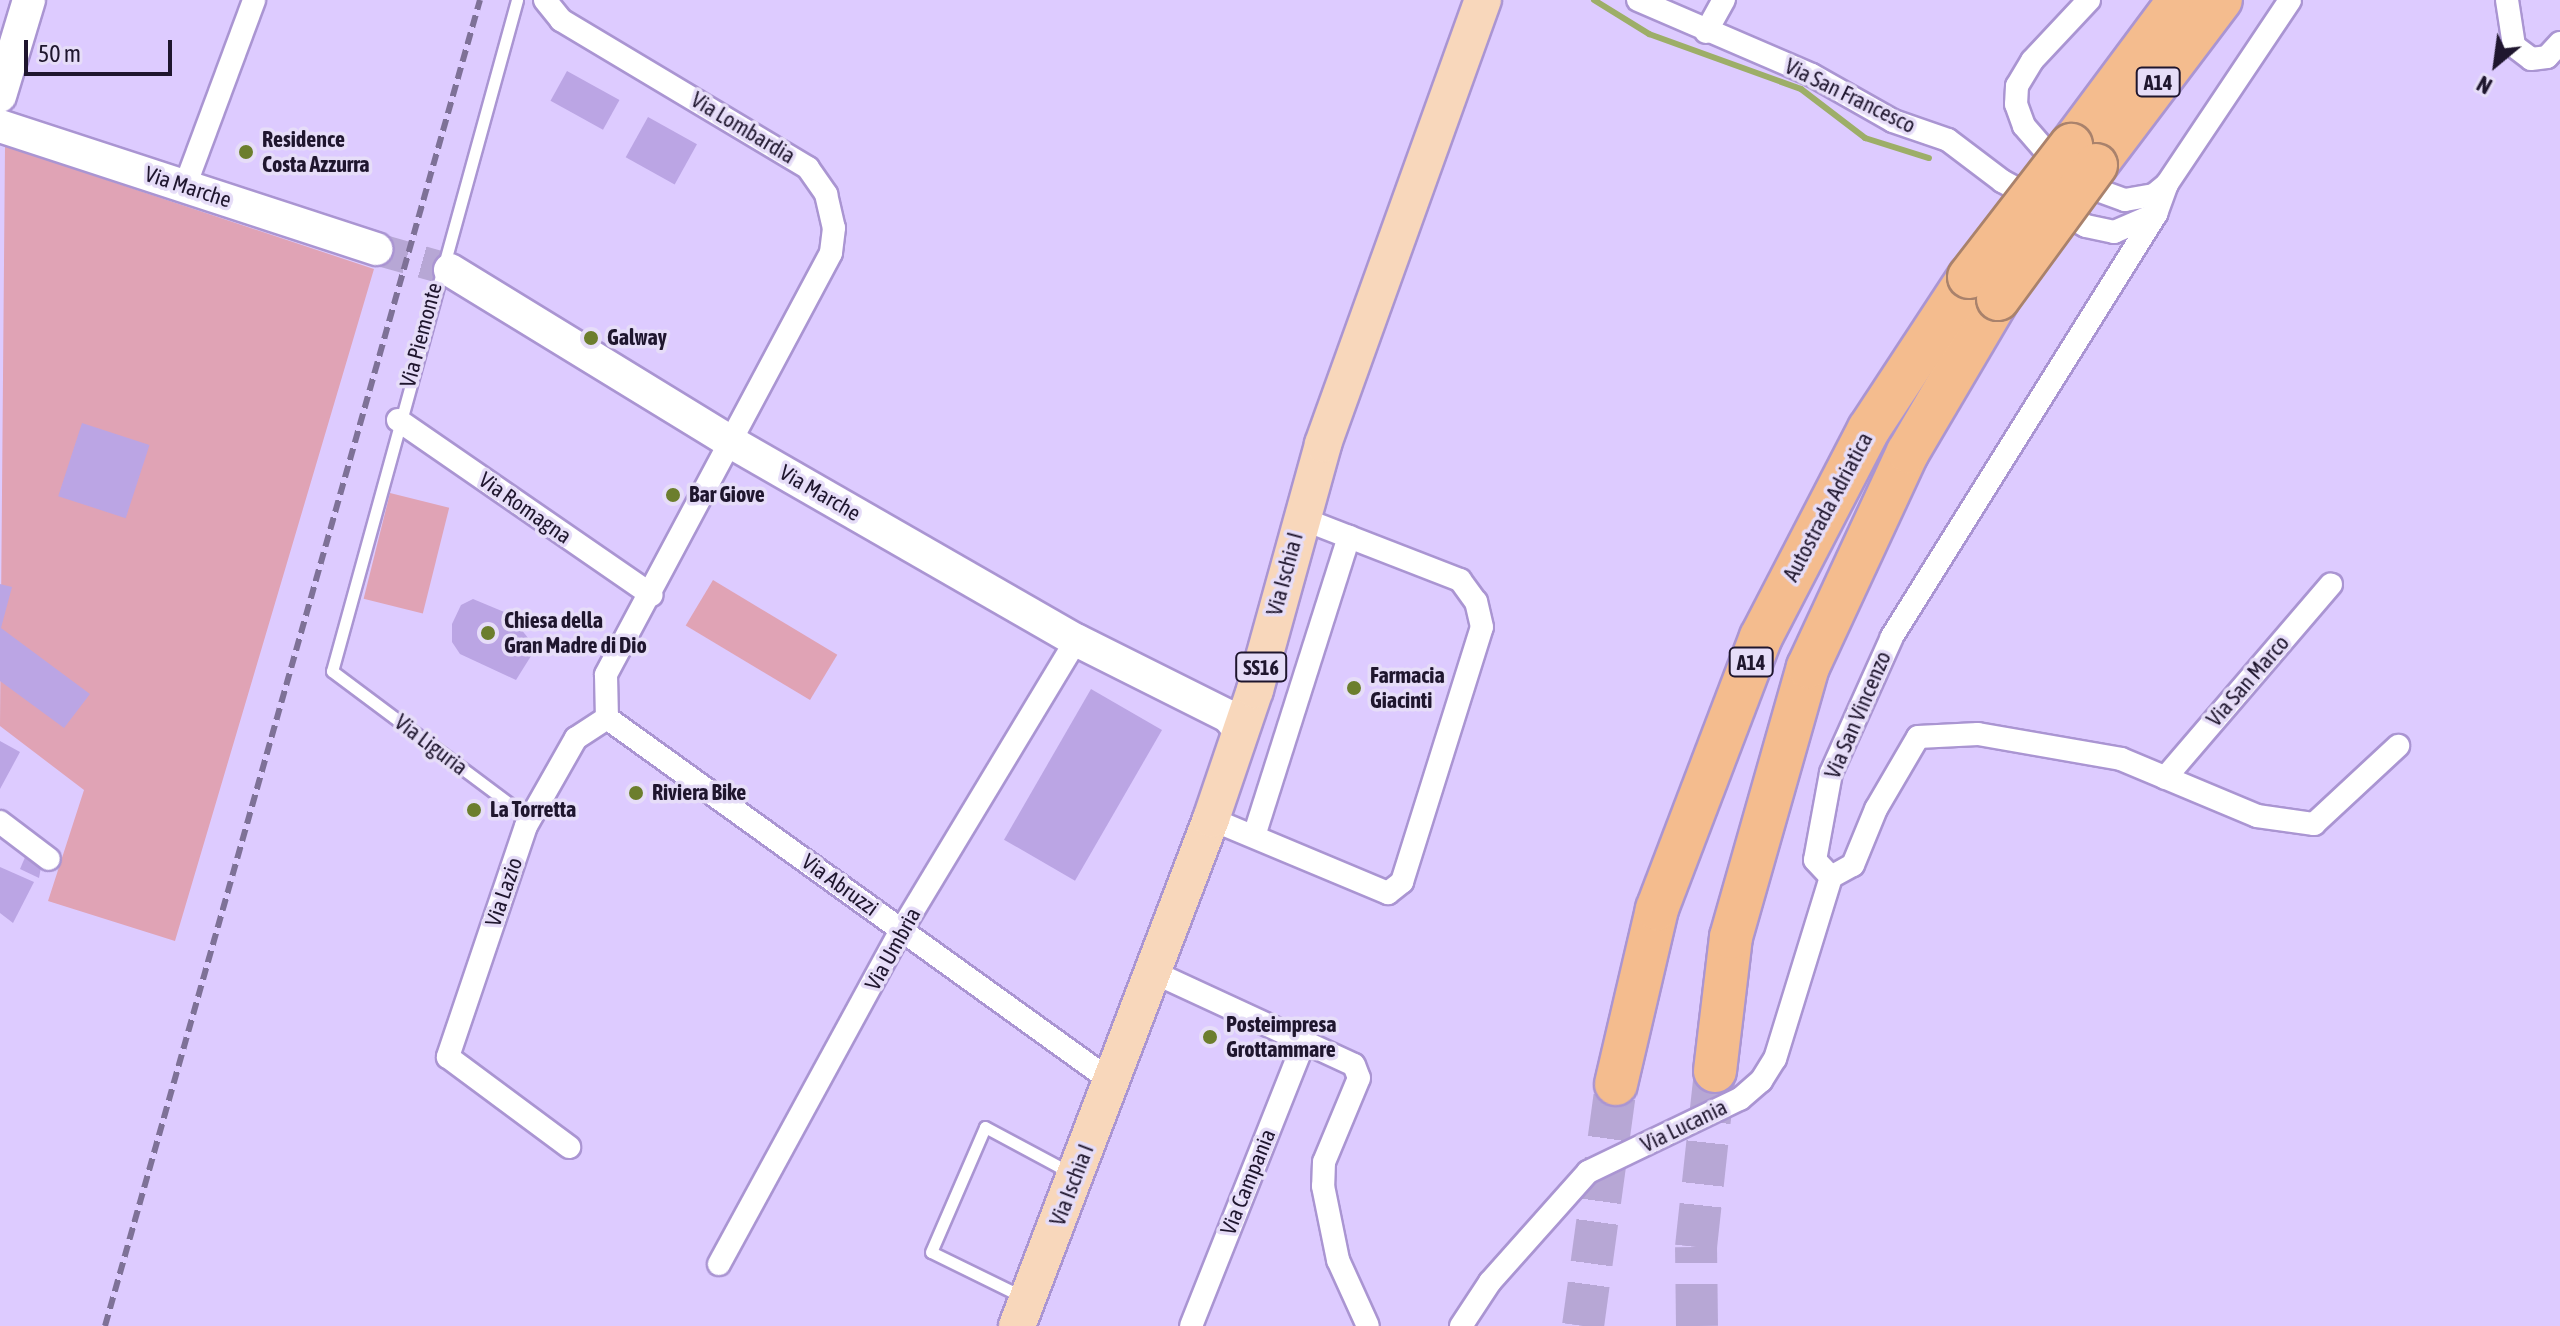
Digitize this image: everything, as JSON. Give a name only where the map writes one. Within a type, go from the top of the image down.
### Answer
[{"type":"highway","name":"Autostrada Adriatica","points":[[1616,1084],[1657,909],[1761,637],[1869,429],[1984,288],[2083,155],[2179,0]]},
{"type":"highway","name":"Autostrada Adriatica","points":[[2083,155],[2221,0]]},
{"type":"highway","name":"Autostrada Adriatica","points":[[1715,1071],[1731,937],[1808,667],[1984,288]]},
{"type":"main road","name":"Via Ischia I","points":[[1022,1312],[1077,1176],[1211,819],[1240,731],[1300,518],[1483,0]]},
{"type":"street","points":[[0,96],[29,0]]},
{"type":"street","points":[[185,186],[254,0]]},
{"type":"street","name":"Via Lombardia","points":[[545,0],[561,20],[808,168],[826,194],[834,228],[831,253],[731,442]]},
{"type":"street","name":"Via San Francesco","points":[[1638,0],[1706,32],[1812,75],[1893,121],[1941,137],[2002,181],[2086,226],[2114,232],[2156,214]]},
{"type":"street","points":[[1706,32],[1724,0]]},
{"type":"street","points":[[2089,0],[2026,70],[2017,86],[2018,112],[2041,147],[2102,194],[2131,200],[2167,184]]},
{"type":"street","points":[[2156,214],[2167,184],[2290,0]]},
{"type":"street","points":[[2507,0],[2514,46],[2531,59],[2547,57],[2560,43]]},
{"type":"street","name":"Via Marche","points":[[0,126],[376,249]]},
{"type":"street","name":"Via San Vincenzo","points":[[1831,877],[1815,860],[1831,773],[1892,637],[2156,214]]},
{"type":"street","name":"Via Marche","points":[[450,270],[731,442],[1076,640],[1197,705],[1228,716],[1240,731]]},
{"type":"street","name":"Via Romagna","points":[[398,420],[652,595]]},
{"type":"street","points":[[607,718],[606,675],[652,595],[731,442]]},
{"type":"street","points":[[1211,819],[1388,893],[1402,882],[1482,627],[1476,602],[1460,580],[1300,518]]},
{"type":"street","points":[[1254,836],[1349,537]]},
{"type":"street","name":"Via San Marco","points":[[2165,778],[2331,584]]},
{"type":"street","name":"Via Umbria","points":[[719,1264],[902,929],[1076,640]]},
{"type":"street","name":"Via Lazio","points":[[569,1147],[448,1057],[530,819],[576,738],[607,718]]},
{"type":"street","name":"Via Abruzzi","points":[[607,718],[1111,1081]]},
{"type":"street","points":[[1831,877],[1853,865],[1876,809],[1918,737],[1978,734],[2121,759],[2257,816],[2314,824],[2398,746]]},
{"type":"street","points":[[0,822],[49,859]]},
{"type":"street","name":"Via Lucania","points":[[1461,1326],[1490,1282],[1588,1172],[1740,1099],[1761,1081],[1775,1059],[1831,877]]},
{"type":"street","points":[[1153,972],[1305,1039],[1354,1065],[1359,1078],[1324,1162],[1323,1186],[1338,1260],[1368,1326]]},
{"type":"street","name":"Via Campania","points":[[1191,1326],[1305,1039]]},
{"type":"lane","name":"Via Piemonte","points":[[332,671],[398,420],[517,0]]},
{"type":"lane","name":"Via Liguria","points":[[332,671],[530,819]]},
{"type":"lane","points":[[1022,1312],[931,1252],[985,1127],[1077,1176]]},
{"type":"shaded area","points":[[5,146],[374,269],[175,941],[48,901],[84,790],[0,726]]},
{"type":"shaded area","points":[[390,493],[449,508],[423,614],[364,599]]},
{"type":"shaded area","points":[[713,580],[837,655],[810,700],[686,625]]},
{"type":"building","points":[[567,71],[619,100],[603,130],[551,101]]},
{"type":"building","points":[[648,117],[697,144],[675,184],[626,157]]},
{"type":"building","points":[[82,423],[150,445],[126,518],[58,496]]},
{"type":"building","points":[[0,584],[12,587],[1,628],[90,694],[64,728],[0,681]]},
{"type":"building","name":"Chiesa della Gran Madre di Dio","points":[[473,599],[509,614],[536,648],[516,680],[460,654],[452,642],[452,624],[461,605]]},
{"type":"building","points":[[1091,689],[1162,730],[1075,881],[1004,840]]},
{"type":"building","points":[[0,741],[20,752],[0,789]]},
{"type":"building","points":[[26,855],[42,862],[39,878],[20,869]]},
{"type":"building","points":[[0,867],[34,882],[13,923],[0,913]]},
{"type":"waterway","points":[[1594,0],[1649,34],[1801,89],[1865,138],[1929,158]]},
{"type":"tunnel","points":[[376,249],[450,270]]},
{"type":"tunnel","points":[[1697,1326],[1696,1247],[1715,1071]]},
{"type":"tunnel","points":[[1583,1326],[1616,1084]]},
{"type":"railway","points":[[105,1326],[480,0]]},
{"type":"place","name":"Residence Costa Azzurra","points":[[246,152]]},
{"type":"place","name":"Galway","points":[[591,338]]},
{"type":"place","name":"Bar Giove","points":[[673,495]]},
{"type":"place","name":"Chiesa della Gran Madre di Dio","points":[[488,633]]},
{"type":"place","name":"Farmacia Giacinti","points":[[1354,688]]},
{"type":"place","name":"Riviera Bike","points":[[636,793]]},
{"type":"place","name":"La Torretta","points":[[474,810]]},
{"type":"place","name":"Posteimpresa Grottammare","points":[[1210,1037]]}]
